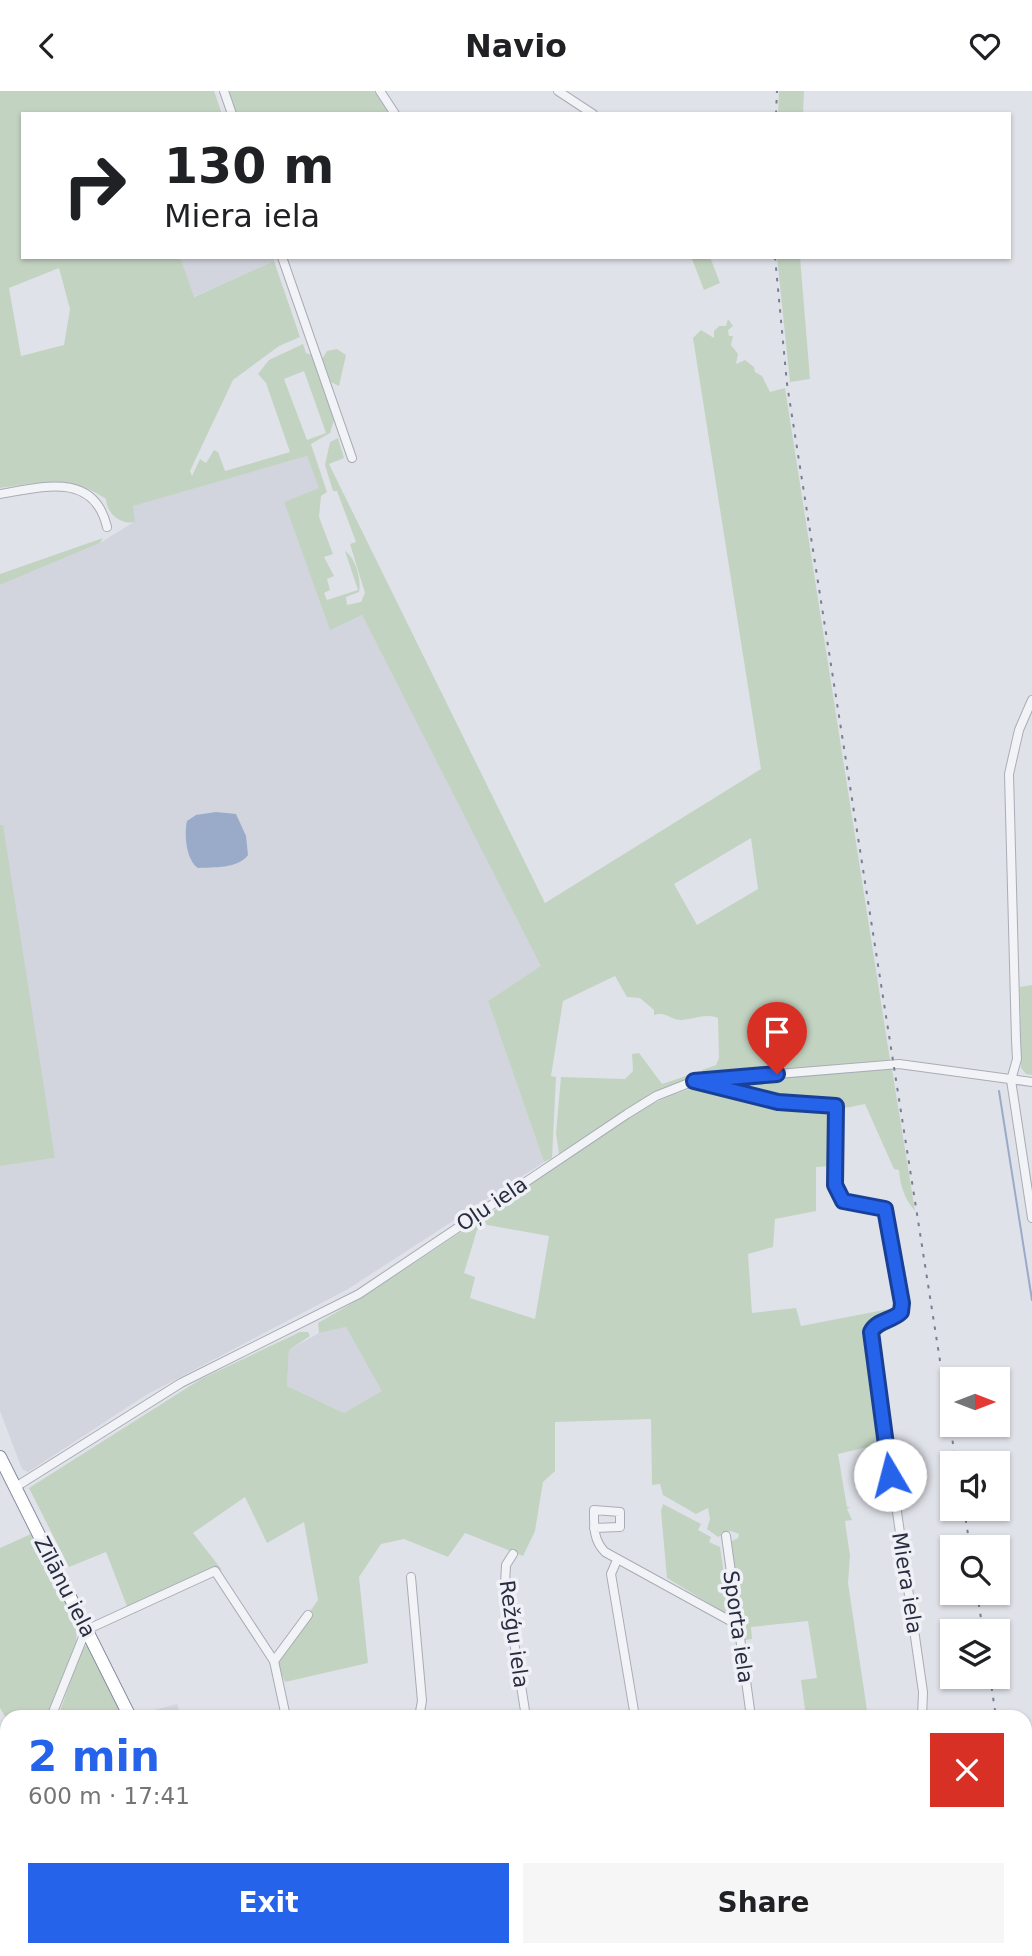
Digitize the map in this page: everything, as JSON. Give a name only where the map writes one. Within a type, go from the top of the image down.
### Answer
[{"type":"highway","name":"Zīlānu iela","points":[[0,1457],[125,1710]]},
{"type":"street","points":[[224,91],[231,112]]},
{"type":"street","points":[[380,91],[394,112]]},
{"type":"street","points":[[558,91],[588,112]]},
{"type":"street","points":[[283,259],[352,458]]},
{"type":"street","points":[[0,494],[46,486],[71,487],[91,498],[103,514],[107,527]]},
{"type":"street","points":[[1032,700],[1019,730],[1009,774],[1017,1059],[1011,1080],[1032,1218]]},
{"type":"street","name":"Oļu iela","points":[[14,1488],[181,1383],[359,1294],[656,1096],[694,1081],[899,1064],[1032,1082]]},
{"type":"street","name":"Miera iela","points":[[694,1081],[778,1102],[836,1106],[835,1185],[843,1201],[880,1207],[888,1215],[901,1312],[895,1318],[879,1323],[871,1332],[923,1692],[922,1710]]},
{"type":"street","points":[[594,1528],[599,1545],[617,1560],[736,1624]]},
{"type":"street","name":"Sporta iela","points":[[726,1536],[750,1710]]},
{"type":"street","name":"Režģu iela","points":[[513,1554],[506,1565],[505,1585],[525,1710]]},
{"type":"street","points":[[617,1560],[611,1574],[634,1710]]},
{"type":"street","points":[[54,1710],[86,1630],[215,1571],[274,1661],[284,1710]]},
{"type":"street","points":[[411,1577],[422,1700],[420,1710]]},
{"type":"street","points":[[274,1661],[308,1615]]},
{"type":"shaded area","points":[[181,259],[274,259],[274,261],[193,297]]},
{"type":"shaded area","points":[[307,456],[320,488],[284,502],[330,629],[362,615],[542,966],[488,1001],[544,1162],[348,1289],[146,1395],[28,1472],[22,1469],[0,1411],[0,1166],[55,1158],[0,825],[0,585],[100,543],[134,522],[132,506]]},
{"type":"shaded area","points":[[346,1327],[383,1391],[344,1413],[287,1386],[289,1350],[319,1333]]},
{"type":"shaded area","points":[[177,1704],[179,1710],[154,1710]]},
{"type":"green space","points":[[0,91],[214,91],[221,112],[21,112],[21,259],[181,259],[194,297],[274,261],[300,337],[279,346],[233,380],[190,471],[192,476],[200,459],[206,463],[214,450],[218,452],[225,471],[290,452],[266,383],[258,374],[269,360],[303,344],[306,353],[312,355],[335,417],[330,433],[311,444],[327,492],[321,496],[319,517],[333,554],[324,557],[334,576],[327,579],[330,590],[324,593],[327,600],[358,590],[345,551],[355,563],[359,575],[359,592],[346,597],[347,605],[361,602],[365,593],[350,544],[356,542],[337,491],[333,491],[325,465],[330,442],[338,438],[344,458],[329,464],[545,903],[761,769],[693,338],[701,330],[714,338],[714,331],[719,326],[726,326],[728,319],[733,326],[728,330],[729,336],[733,336],[731,345],[738,354],[736,364],[745,360],[754,367],[770,392],[785,388],[890,1060],[704,1076],[702,1070],[716,1065],[719,1058],[718,1018],[705,1016],[678,1020],[662,1014],[654,1015],[654,1010],[640,998],[627,997],[615,976],[563,1001],[551,1076],[556,1077],[552,1158],[544,1162],[488,1001],[541,966],[362,615],[330,630],[284,502],[319,488],[307,456],[133,506],[135,522],[119,520],[111,513],[106,499],[93,491],[68,483],[0,488]],"holes":[[[59,268],[70,309],[64,345],[21,356],[9,288]],[[304,371],[326,433],[307,440],[284,379]],[[751,838],[758,889],[697,925],[674,884]]]},
{"type":"green space","points":[[228,91],[374,91],[390,112],[235,112]]},
{"type":"green space","points":[[779,91],[804,91],[803,112],[778,112]]},
{"type":"green space","points":[[692,259],[711,259],[720,283],[704,290]]},
{"type":"green space","points":[[777,259],[800,259],[810,379],[790,382]]},
{"type":"green space","points":[[337,349],[346,355],[339,386],[331,382],[322,359],[327,351]]},
{"type":"green space","points":[[103,538],[100,543],[0,585],[0,574]]},
{"type":"green space","points":[[0,825],[3,825],[55,1158],[0,1166]]},
{"type":"green space","points":[[1032,985],[1032,1075],[1026,1074],[1021,1068],[1020,987]]},
{"type":"green space","points":[[639,1053],[662,1084],[698,1072],[698,1076],[655,1091],[559,1154],[556,1133],[561,1077],[625,1079],[633,1071],[632,1054]]},
{"type":"green space","points":[[892,1069],[915,1211],[903,1191],[899,1170],[894,1169],[865,1104],[840,1109],[838,1106],[779,1100],[724,1087],[724,1082]]},
{"type":"green space","points":[[701,1087],[777,1104],[833,1110],[831,1166],[816,1167],[816,1211],[775,1219],[773,1247],[748,1254],[752,1313],[796,1308],[801,1326],[894,1308],[886,1256],[891,1258],[898,1311],[870,1327],[893,1518],[886,1476],[880,1476],[876,1445],[838,1454],[847,1507],[850,1507],[847,1509],[852,1520],[845,1521],[850,1556],[848,1583],[867,1710],[805,1710],[801,1680],[817,1678],[808,1621],[751,1627],[752,1639],[744,1640],[730,1542],[738,1538],[739,1534],[731,1531],[718,1537],[707,1529],[710,1519],[708,1508],[696,1514],[663,1495],[660,1484],[652,1485],[651,1419],[555,1422],[555,1471],[543,1482],[535,1531],[523,1556],[465,1533],[448,1557],[404,1539],[381,1544],[359,1577],[368,1663],[285,1682],[276,1661],[318,1600],[304,1522],[267,1543],[245,1497],[193,1533],[222,1570],[130,1614],[106,1552],[69,1567],[29,1488],[201,1379],[300,1332],[308,1332],[310,1336],[289,1350],[287,1386],[344,1413],[382,1391],[346,1327],[319,1333],[318,1323],[366,1295],[479,1220],[484,1226],[477,1230],[464,1273],[475,1277],[470,1298],[535,1319],[549,1236],[487,1225],[483,1218],[589,1142],[648,1106]]},
{"type":"green space","points":[[663,1504],[701,1524],[698,1530],[711,1537],[709,1542],[720,1547],[730,1616],[667,1578],[661,1511]]},
{"type":"green space","points":[[31,1534],[77,1626],[76,1642],[50,1710],[0,1708],[0,1548]]},
{"type":"green space","points":[[88,1645],[122,1710],[60,1710],[82,1648]]},
{"type":"water","points":[[216,812],[236,814],[246,836],[248,855],[244,860],[232,865],[198,868],[191,859],[187,846],[187,821],[196,815]]},
{"type":"waterway","points":[[999,1091],[1032,1300]]},
{"type":"railway","points":[[776,112],[777,91]]},
{"type":"railway","points":[[775,259],[787,384],[954,1451]]},
{"type":"railway","points":[[966,1521],[968,1535]]},
{"type":"railway","points":[[979,1605],[981,1619]]},
{"type":"railway","points":[[992,1689],[995,1710]]},
{"type":"route","points":[[777,1074],[694,1081],[778,1102],[836,1106],[835,1185],[843,1201],[885,1209],[902,1303],[901,1312],[895,1318],[879,1323],[871,1332],[890,1475]]}]
